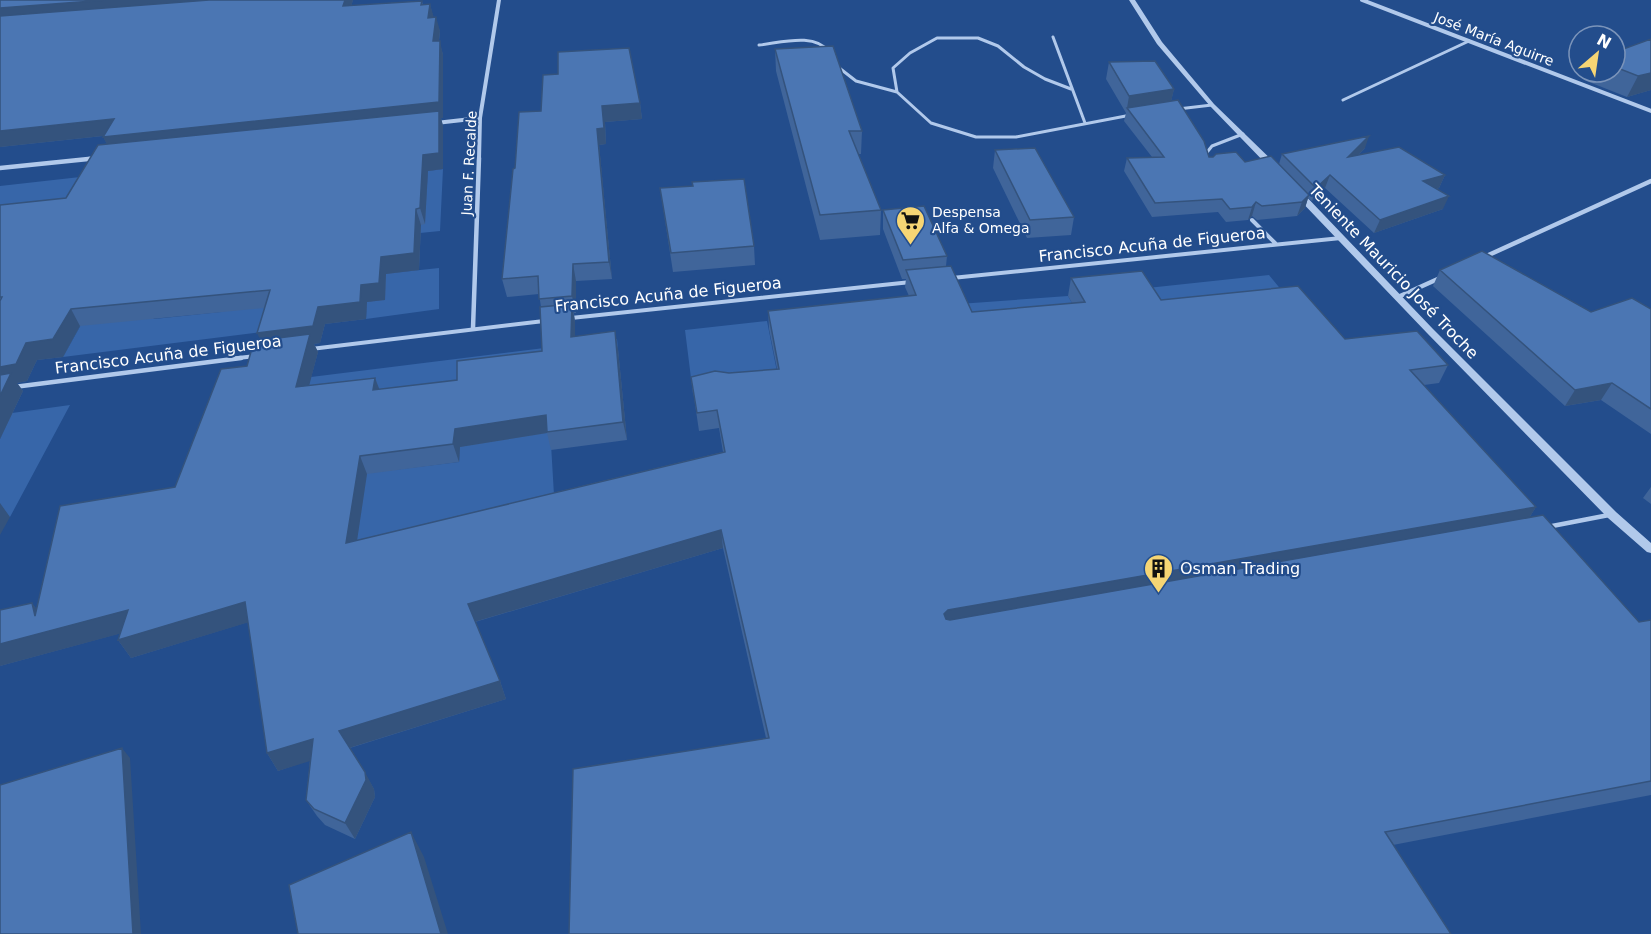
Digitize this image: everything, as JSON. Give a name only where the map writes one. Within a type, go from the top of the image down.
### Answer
[{"type":"street","name":"Juan F. Recalde","points":[[473,328],[480,118],[499,0]]},
{"type":"street","points":[[1132,0],[1159,43],[1212,105],[1284,177]]},
{"type":"street","name":"José María Aguirre","points":[[1362,0],[1651,111]]},
{"type":"street","points":[[431,123],[480,118]]},
{"type":"street","points":[[0,168],[105,157]]},
{"type":"street","points":[[1472,263],[1651,181]]},
{"type":"street","name":"Teniente Mauricio José Troche","points":[[1292,186],[1612,515],[1651,549]]},
{"type":"street","points":[[1398,297],[1451,273]]},
{"type":"lane","points":[[897,92],[893,68],[910,53],[937,38],[957,37],[978,38],[998,46],[1024,67],[1071,89]]},
{"type":"lane","points":[[1053,37],[1071,89],[1086,123]]},
{"type":"lane","points":[[759,45],[793,41],[819,42],[824,45],[838,67],[856,81],[897,92],[931,123],[976,137],[1016,137],[1141,113]]},
{"type":"lane","points":[[1343,100],[1469,41]]},
{"type":"lane","points":[[1172,109],[1212,105]]},
{"type":"lane","points":[[1204,156],[1212,146],[1243,134]]},
{"type":"lane","points":[[1252,220],[1276,244]]},
{"type":"lane","name":"Francisco Acuña de Figueroa","points":[[943,279],[1341,238]]},
{"type":"lane","name":"Francisco Acuña de Figueroa","points":[[562,319],[919,282]]},
{"type":"lane","name":"Francisco Acuña de Figueroa","points":[[303,350],[550,320]]},
{"type":"lane","name":"Francisco Acuña de Figueroa","points":[[12,388],[257,356]]},
{"type":"lane","points":[[1536,528],[1612,515]]},
{"type":"shaded area","points":[[443,169],[440,231],[420,233],[235,199],[426,199],[428,171]]},
{"type":"shaded area","points":[[98,175],[75,214],[0,229],[0,186]]},
{"type":"shaded area","points":[[439,268],[439,309],[366,319],[367,302],[385,299],[373,275]]},
{"type":"shaded area","points":[[1269,275],[1292,303],[1261,358],[1138,289]]},
{"type":"shaded area","points":[[107,278],[154,319],[221,312],[283,284],[270,331],[63,357]]},
{"type":"shaded area","points":[[1068,296],[1082,321],[1006,327],[917,307]]},
{"type":"shaded area","points":[[767,321],[780,387],[693,394],[685,330]]},
{"type":"shaded area","points":[[617,339],[618,349],[546,359],[555,512],[354,561],[265,549],[311,377]],"holes":[[[509,420],[460,447],[459,462],[368,473]]]},
{"type":"shaded area","points":[[70,405],[10,517],[0,517],[0,439],[12,413]]},
{"type":"building","points":[[0,0],[106,0],[0,8]]},
{"type":"building","points":[[209,0],[345,0],[343,6],[422,1],[421,5],[430,4],[428,18],[436,17],[433,41],[440,41],[439,102],[103,137],[114,119],[0,131],[0,16]]},
{"type":"building","points":[[1651,39],[1651,73],[1638,76],[1627,72],[1627,48]]},
{"type":"building","points":[[833,46],[862,131],[849,131],[881,210],[820,215],[775,49]]},
{"type":"building","points":[[629,48],[640,103],[602,106],[604,128],[597,129],[609,262],[573,264],[572,296],[539,299],[538,276],[502,279],[519,112],[541,111],[543,75],[558,74],[558,52]]},
{"type":"building","points":[[1155,61],[1174,89],[1129,96],[1109,62]]},
{"type":"building","points":[[1178,100],[1204,141],[1209,157],[1236,152],[1245,162],[1271,156],[1309,195],[1302,202],[1262,206],[1256,202],[1252,207],[1230,209],[1222,199],[1155,203],[1127,158],[1164,157],[1127,108]]},
{"type":"building","points":[[439,111],[439,153],[423,155],[420,208],[416,209],[414,253],[381,257],[379,283],[361,285],[360,302],[318,307],[313,326],[257,333],[270,290],[71,309],[53,339],[26,343],[16,364],[0,367],[0,301],[2,297],[0,297],[0,205],[66,198],[98,145]]},
{"type":"building","points":[[1369,136],[1348,157],[1399,147],[1445,175],[1423,181],[1449,196],[1380,220],[1330,175],[1316,188],[1282,154]]},
{"type":"building","points":[[1035,148],[1074,217],[1030,220],[995,150]]},
{"type":"building","points":[[744,179],[754,246],[671,253],[660,188],[693,186],[692,182]]},
{"type":"building","points":[[924,206],[947,256],[903,260],[883,210]]},
{"type":"building","points":[[1482,251],[1591,312],[1632,298],[1651,309],[1651,409],[1612,383],[1575,390],[1440,270]]},
{"type":"building","points":[[951,266],[972,312],[1085,302],[1071,278],[1142,271],[1161,300],[1298,286],[1345,339],[1417,331],[1448,365],[1410,370],[1536,507],[948,610],[944,614],[946,619],[1543,515],[1639,622],[1651,620],[1651,781],[1385,832],[1451,934],[569,934],[573,769],[769,738],[721,530],[468,604],[500,681],[339,731],[365,772],[366,780],[345,823],[314,809],[306,800],[313,739],[267,753],[245,602],[118,640],[128,610],[0,644],[0,610],[32,603],[35,616],[60,506],[175,487],[221,369],[247,366],[254,341],[310,334],[296,387],[375,378],[373,390],[457,380],[457,361],[542,351],[540,307],[572,304],[571,337],[615,331],[623,422],[547,432],[546,415],[455,429],[453,444],[360,456],[346,543],[725,452],[717,410],[697,413],[691,377],[715,371],[729,373],[779,369],[768,311],[916,295],[906,270]]},
{"type":"building","points":[[11,373],[0,396],[0,375]]},
{"type":"building","points":[[122,748],[133,934],[0,934],[0,785]]},
{"type":"building","points":[[411,832],[441,934],[298,934],[289,885]]},
{"type":"place","name":"Despensa Alfa & Omega","points":[[911,246]]},
{"type":"place","name":"Osman Trading","points":[[1159,594]]}]
